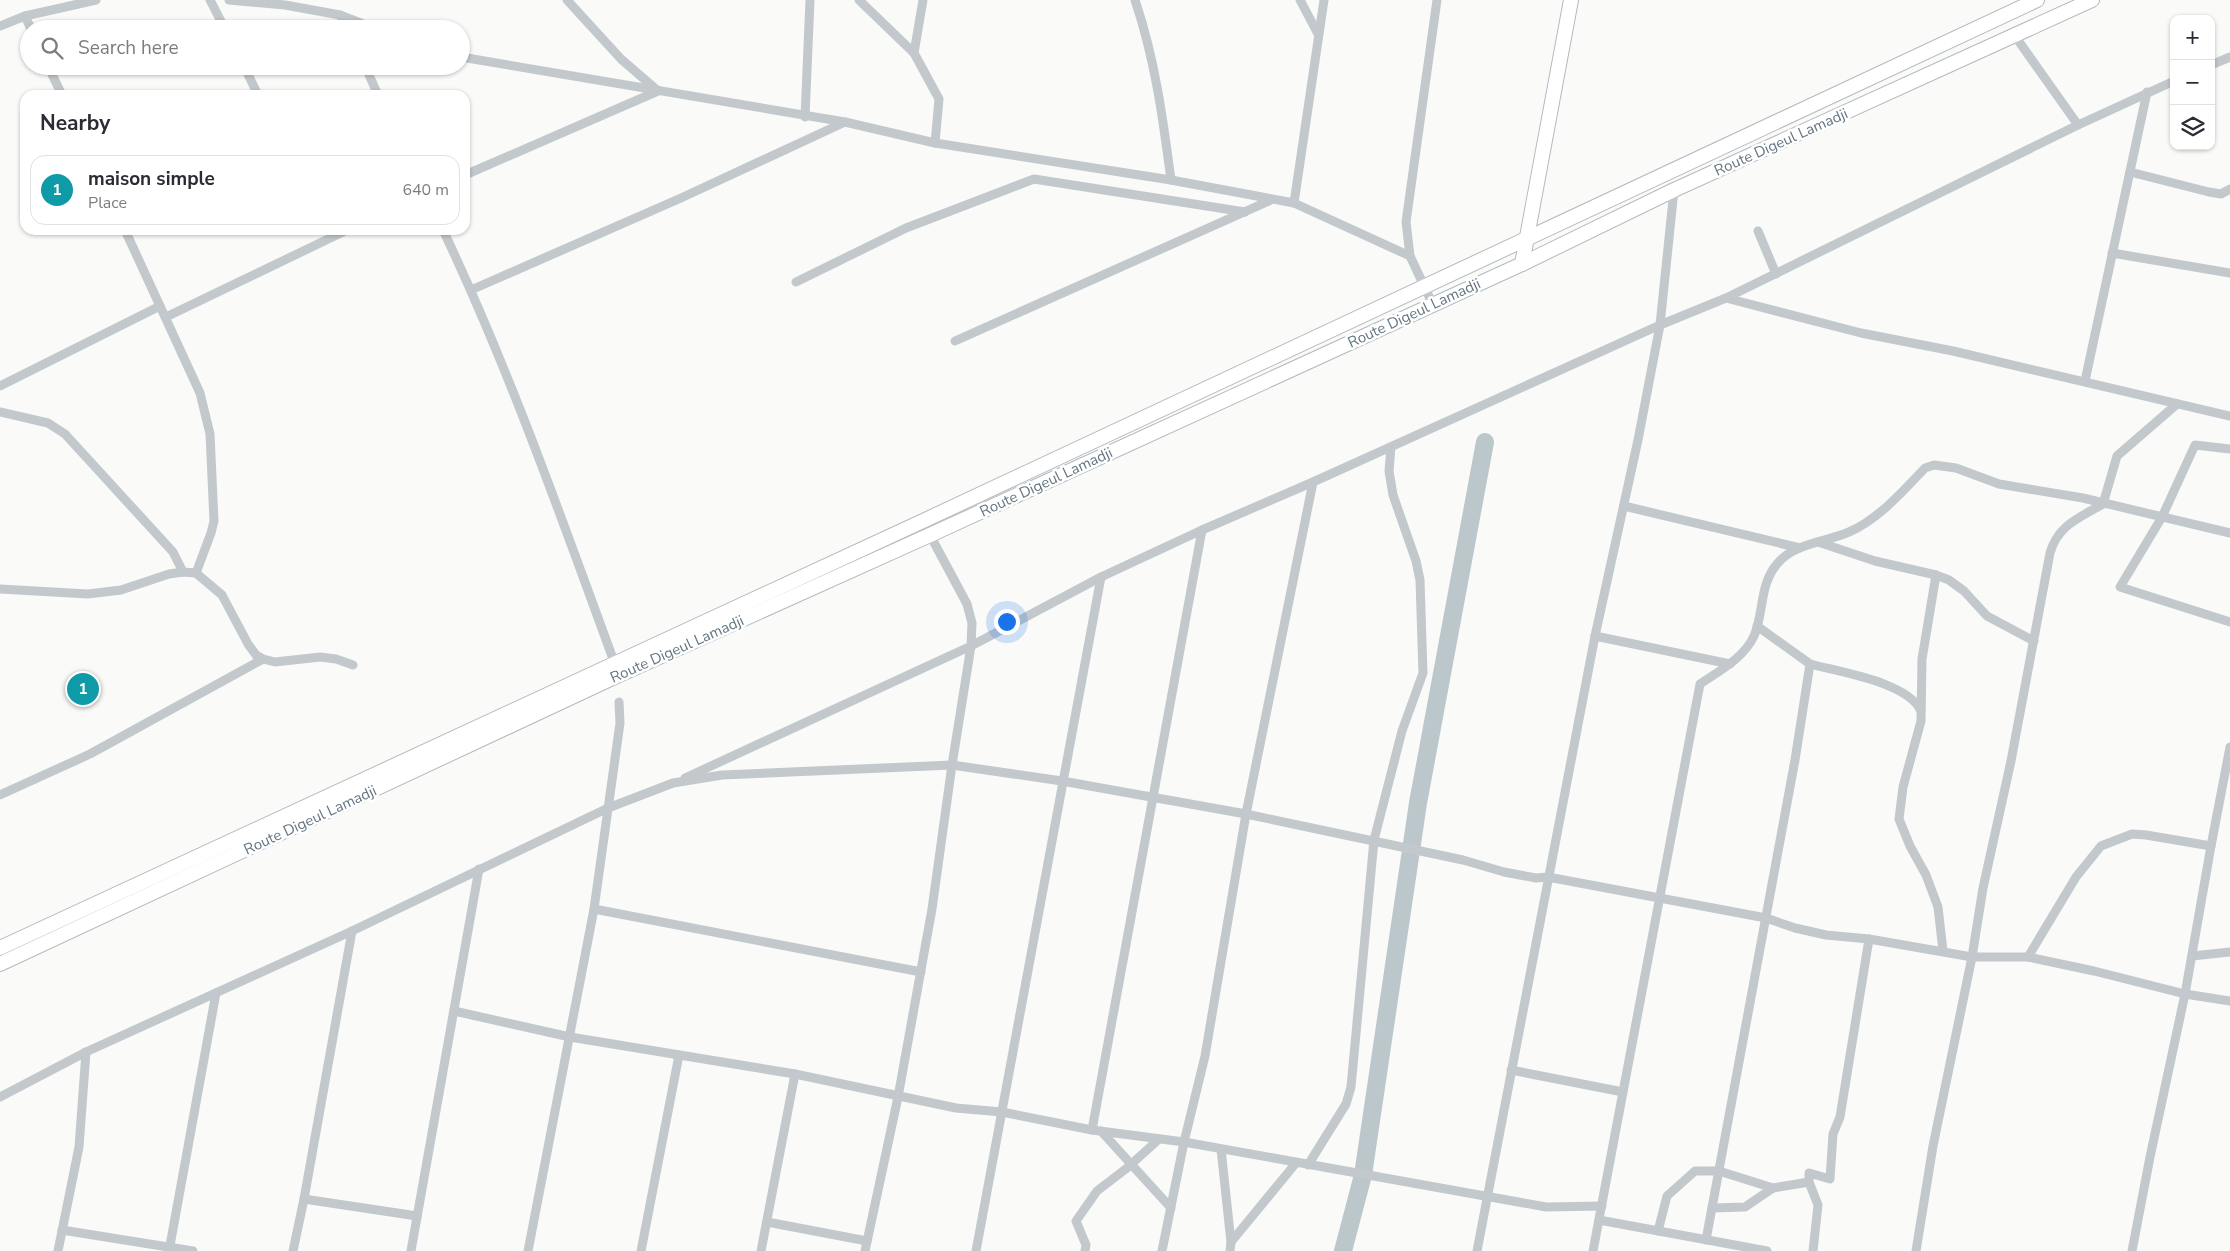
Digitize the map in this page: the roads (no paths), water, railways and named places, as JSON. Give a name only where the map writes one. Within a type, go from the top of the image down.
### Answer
[{"type":"main road","points":[[1522,264],[1571,0]]},
{"type":"main road","name":"Route Digeul Lamadji","points":[[0,964],[1424,286],[2037,0]]},
{"type":"main road","name":"Route Digeul Lamadji","points":[[0,948],[617,669],[930,535],[1522,264],[1674,190],[2092,0]]},
{"type":"street","points":[[0,26],[25,16],[96,0]]},
{"type":"street","points":[[210,0],[220,20]]},
{"type":"street","points":[[229,0],[285,5],[340,15],[353,20]]},
{"type":"street","points":[[567,0],[620,59],[658,91]]},
{"type":"street","points":[[805,117],[810,0]]},
{"type":"street","points":[[858,0],[914,53],[939,99],[935,143]]},
{"type":"street","points":[[914,53],[923,0]]},
{"type":"street","points":[[1135,0],[1146,32],[1160,100],[1171,180]]},
{"type":"street","points":[[1300,0],[1319,34]]},
{"type":"street","points":[[1294,203],[1324,0]]},
{"type":"street","points":[[1433,305],[1410,256],[1406,222],[1437,0]]},
{"type":"street","points":[[340,15],[342,20]]},
{"type":"street","points":[[25,16],[27,20]]},
{"type":"street","points":[[2015,36],[2078,125]]},
{"type":"street","points":[[2215,63],[2230,57]]},
{"type":"street","points":[[470,59],[805,117],[845,122],[935,143],[1171,180],[1294,203],[1410,256]]},
{"type":"street","points":[[52,75],[60,90]]},
{"type":"street","points":[[248,75],[256,90]]},
{"type":"street","points":[[368,75],[376,90]]},
{"type":"street","points":[[0,1097],[86,1052],[352,931],[608,808],[673,784],[970,646],[1101,577],[1202,530],[1313,482],[1660,325],[1726,298],[2078,125],[2170,83]]},
{"type":"street","points":[[470,173],[658,91]]},
{"type":"street","points":[[2085,381],[2147,92]]},
{"type":"street","points":[[471,290],[681,198],[845,122]]},
{"type":"street","points":[[2130,172],[2209,192],[2221,194],[2230,189]]},
{"type":"street","points":[[796,282],[906,228],[1034,179],[1245,212]]},
{"type":"street","points":[[1477,1251],[1595,636],[1624,506],[1660,325],[1674,190]]},
{"type":"street","points":[[955,341],[1271,200]]},
{"type":"street","points":[[1758,231],[1776,274]]},
{"type":"street","points":[[127,235],[200,393],[210,434],[214,520],[196,573]]},
{"type":"street","points":[[166,317],[326,235]]},
{"type":"street","points":[[445,235],[471,290],[568,534],[617,669]]},
{"type":"street","points":[[2112,253],[2230,273]]},
{"type":"street","points":[[1726,298],[1861,333],[1953,351],[2230,416]]},
{"type":"street","points":[[0,386],[160,306]]},
{"type":"street","points":[[1916,1251],[1933,1146],[1972,957],[1983,888],[2052,545],[2065,526],[2103,504],[2117,456],[2178,404]]},
{"type":"street","points":[[0,412],[48,423],[65,434],[173,552],[184,572]]},
{"type":"street","points":[[2230,450],[2195,445],[2162,517],[2120,587],[2230,622]]},
{"type":"street","points":[[1308,1165],[1346,1104],[1351,1087],[1374,840],[1402,731],[1423,673],[1420,580],[1416,560],[1393,496],[1389,470],[1391,447]]},
{"type":"street","points":[[1593,1251],[1700,684],[1730,664],[1749,644],[1757,626],[1769,574],[1778,562],[1800,548],[1850,531],[1882,510],[1925,468],[1934,465],[1956,468],[2000,484],[2083,498],[2230,533]]},
{"type":"street","points":[[1162,1251],[1184,1142],[1205,1056],[1246,814],[1313,482]]},
{"type":"street","points":[[1624,506],[1800,548]]},
{"type":"street","points":[[1096,1131],[1153,798],[1202,530]]},
{"type":"street","points":[[865,1251],[898,1097],[932,909],[970,646],[972,623],[967,604],[930,535]]},
{"type":"street","points":[[1818,542],[1875,561],[1936,575],[1949,580],[1964,591],[1988,616],[2034,641]]},
{"type":"street","points":[[0,589],[88,594],[122,590],[169,574],[196,573],[222,595],[248,644],[256,655],[275,662],[320,657],[336,659],[353,665]]},
{"type":"street","points":[[1936,575],[1922,659],[1921,721],[1903,787],[1899,819],[1910,846],[1926,875],[1938,907],[1943,951]]},
{"type":"street","points":[[976,1251],[1101,577]]},
{"type":"street","points":[[1757,626],[1810,664],[1887,685],[1909,698],[1918,706],[1921,712]]},
{"type":"street","points":[[1595,636],[1730,664]]},
{"type":"street","points":[[0,795],[90,754],[263,659]]},
{"type":"street","points":[[1706,1240],[1766,918],[1810,664]]},
{"type":"street","points":[[528,1251],[594,909],[620,723],[619,702]]},
{"type":"street","points":[[2132,1251],[2185,994],[2210,846],[2230,747]]},
{"type":"street","points":[[673,784],[722,775],[952,764],[1062,781],[1246,814],[1463,860],[1504,872],[1536,878],[1548,877],[1766,918],[1795,928],[1826,935],[1869,939],[1972,957],[2028,957],[2094,971],[2185,994],[2230,1001]]},
{"type":"street","points":[[2028,957],[2076,877],[2101,846],[2132,834],[2146,834],[2210,846]]},
{"type":"street","points":[[411,1251],[479,869]]},
{"type":"street","points":[[594,909],[921,972]]},
{"type":"street","points":[[293,1251],[352,931]]},
{"type":"street","points":[[1813,1251],[1818,1205],[1809,1182],[1809,1173],[1830,1179],[1833,1134],[1840,1117],[1869,939]]},
{"type":"street","points":[[2192,956],[2230,952]]},
{"type":"street","points":[[170,1249],[216,993]]},
{"type":"street","points":[[454,1011],[570,1037],[795,1074],[956,1108],[1002,1112],[1096,1131],[1184,1142],[1546,1207],[1602,1206]]},
{"type":"street","points":[[58,1251],[79,1147],[86,1052]]},
{"type":"street","points":[[641,1251],[680,1055]]},
{"type":"street","points":[[1511,1070],[1623,1092]]},
{"type":"street","points":[[761,1251],[795,1074]]},
{"type":"street","points":[[1096,1131],[1171,1208]]},
{"type":"street","points":[[1085,1251],[1086,1245],[1076,1221],[1097,1191],[1160,1139]]},
{"type":"street","points":[[1221,1149],[1230,1247]]},
{"type":"street","points":[[1230,1247],[1296,1163]]},
{"type":"street","points":[[1658,1231],[1667,1196],[1695,1171],[1719,1171],[1773,1188]]},
{"type":"street","points":[[1712,1208],[1745,1207],[1773,1188],[1809,1182]]},
{"type":"street","points":[[304,1199],[418,1216]]},
{"type":"street","points":[[1599,1220],[1761,1250]]},
{"type":"street","points":[[767,1222],[867,1241]]},
{"type":"street","points":[[62,1230],[170,1249],[193,1251]]},
{"type":"waterway","points":[[1343,1251],[1363,1175],[1418,803],[1485,442]]},
{"type":"place","name":"maison simple","points":[[83,689]]}]
